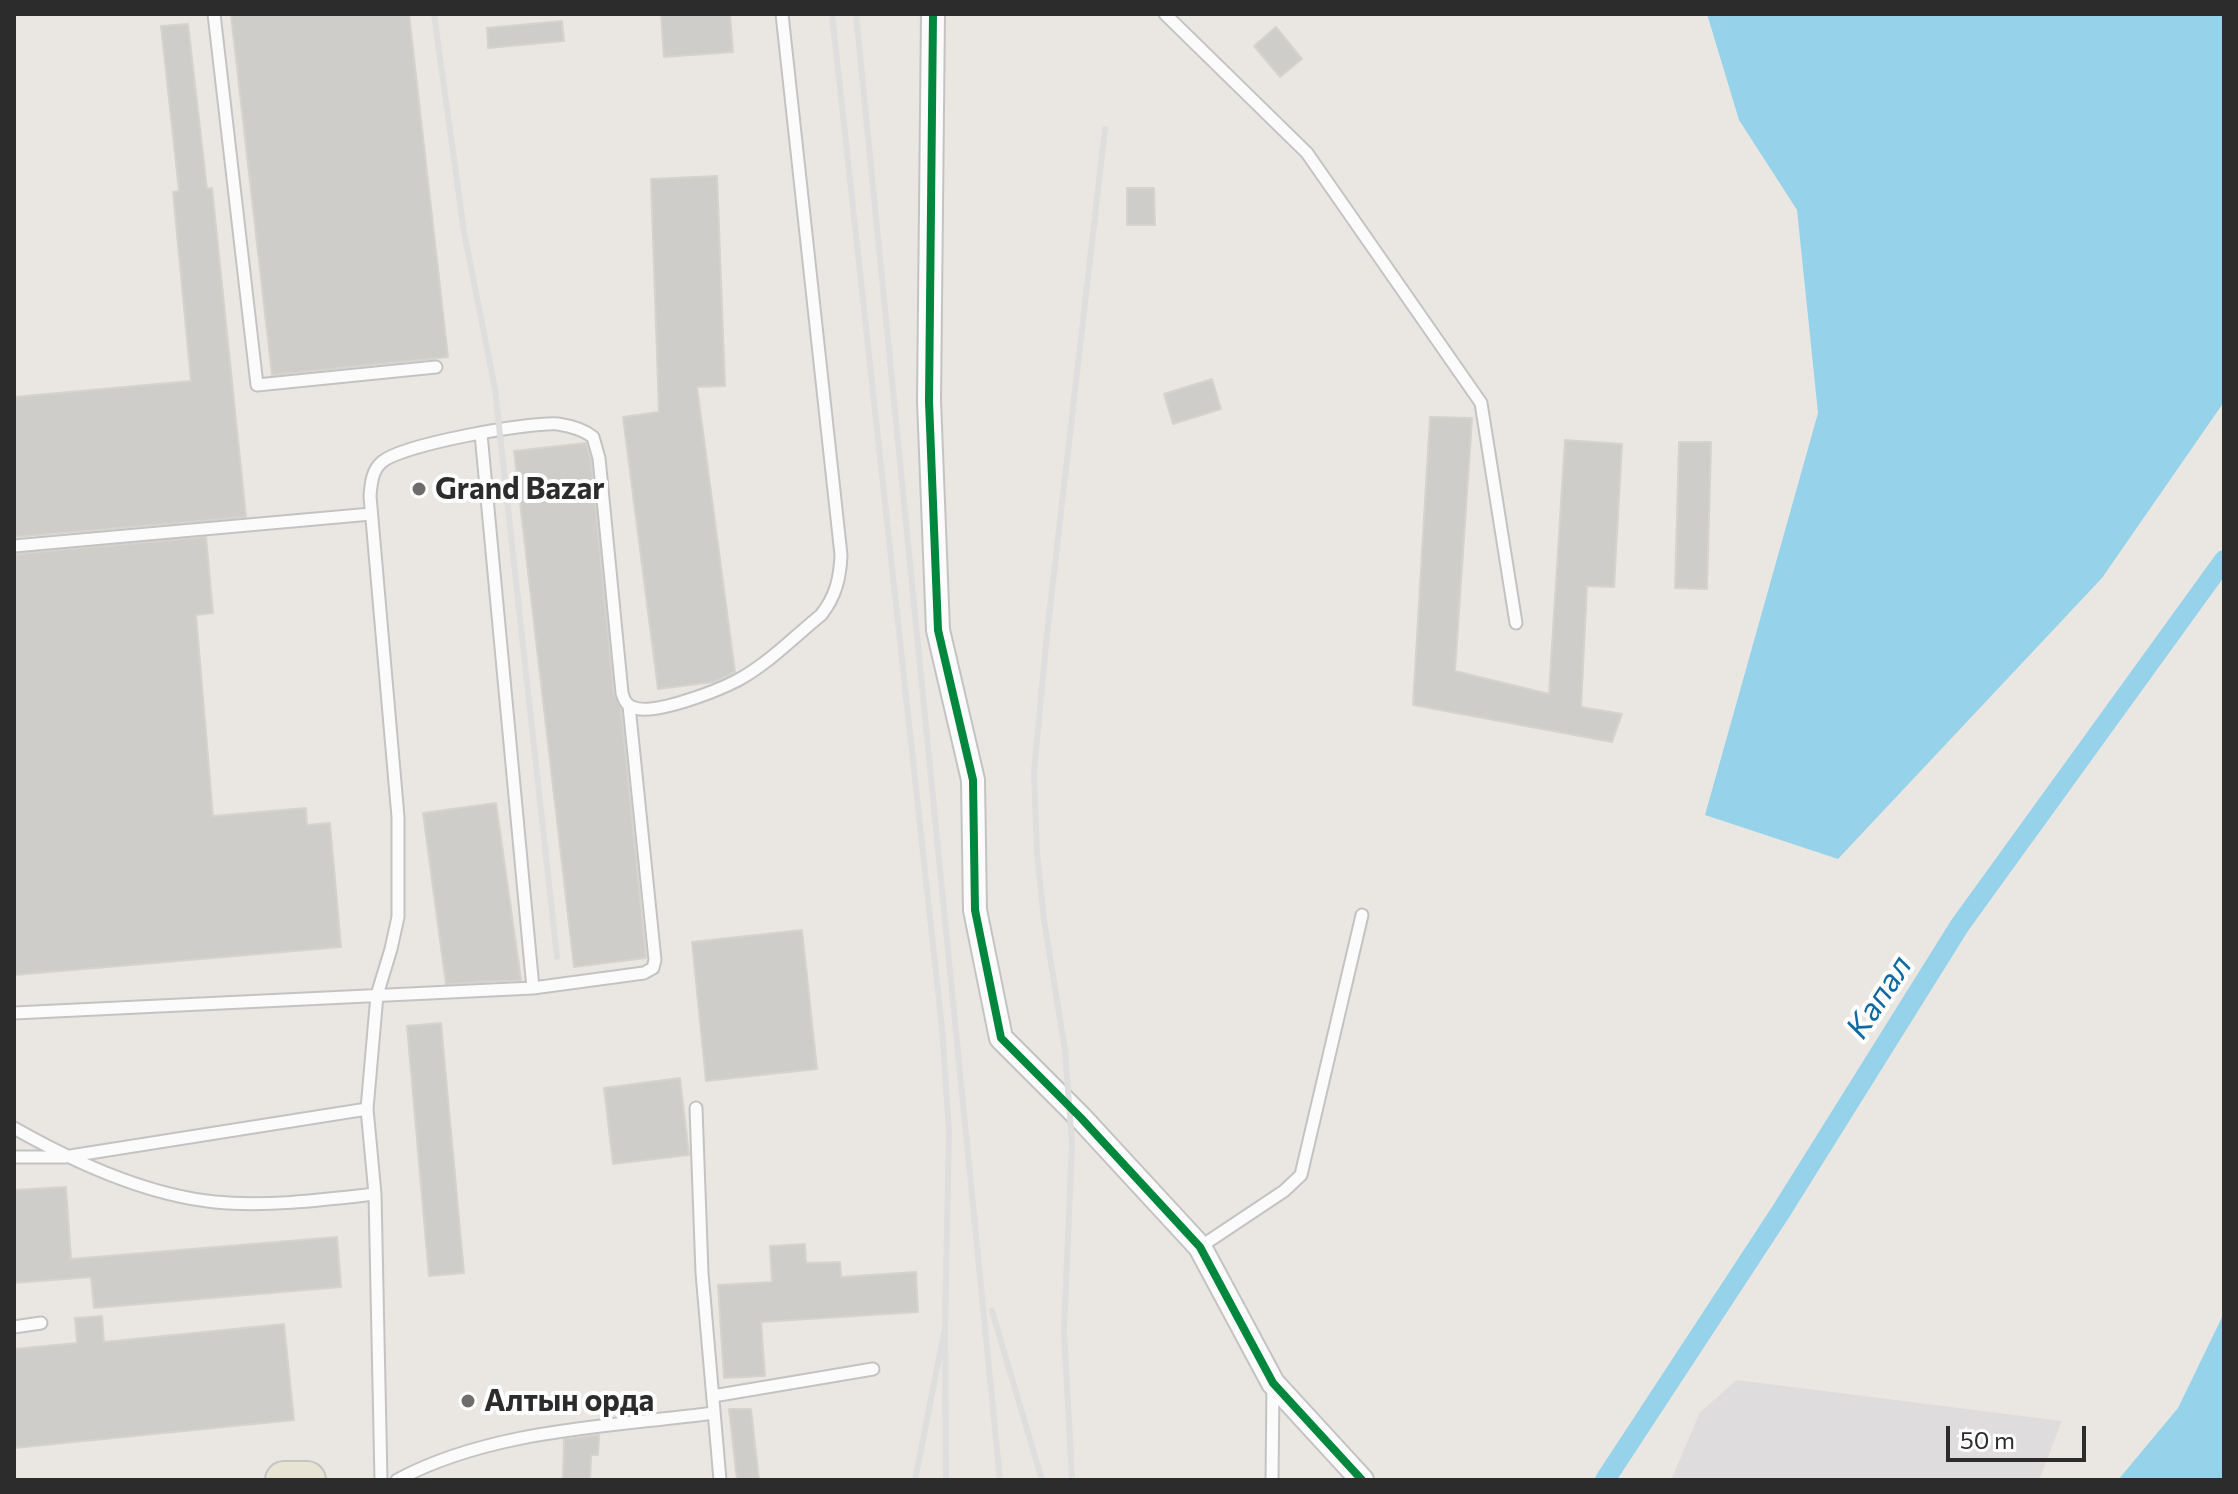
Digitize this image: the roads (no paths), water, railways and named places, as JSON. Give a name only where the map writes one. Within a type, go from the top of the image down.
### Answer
[{"type":"main road","points":[[284,1480],[307,1480]]},
{"type":"street","points":[[933,14],[929,401],[938,630],[973,780],[975,910],[1001,1038],[1081,1118],[1200,1247],[1273,1383],[1362,1480]]},
{"type":"lane","points":[[214,14],[257,385],[436,367]]},
{"type":"lane","points":[[381,1480],[375,1194],[367,1109],[377,995],[398,917],[399,867],[398,817],[371,514],[372,477],[380,463],[399,452],[430,442],[556,424],[575,427],[593,437],[599,458],[622,693],[629,706],[651,709],[677,703],[738,680],[821,615],[831,602],[840,578],[841,555],[782,14]]},
{"type":"lane","points":[[1165,14],[1307,153],[1481,403],[1516,623]]},
{"type":"lane","points":[[481,434],[533,988]]},
{"type":"lane","points":[[14,546],[371,514]]},
{"type":"lane","points":[[14,1013],[533,988],[644,973],[653,968],[655,960],[629,706]]},
{"type":"lane","points":[[1200,1247],[1284,1191],[1301,1175],[1362,915]]},
{"type":"lane","points":[[696,1108],[702,1273],[720,1480]]},
{"type":"lane","points":[[14,1157],[64,1157],[367,1109]]},
{"type":"lane","points":[[14,1128],[64,1157],[143,1186],[215,1202],[314,1200],[375,1194]]},
{"type":"lane","points":[[14,1327],[41,1323]]},
{"type":"lane","points":[[713,1396],[873,1369]]},
{"type":"lane","points":[[1272,1480],[1273,1383]]},
{"type":"lane","points":[[397,1480],[418,1469],[514,1438],[714,1413]]},
{"type":"water","points":[[1707,14],[2224,14],[2224,402],[2102,578],[1838,859],[1705,815],[1818,413],[1797,210],[1739,120]]},
{"type":"water","points":[[2224,1313],[2224,1480],[2118,1480],[2178,1408]]},
{"type":"waterway","name":"Капал","points":[[1605,1480],[1780,1213],[1960,925],[2224,560]]},
{"type":"railway","points":[[434,14],[464,232],[495,389],[557,957]]},
{"type":"railway","points":[[832,14],[942,1028],[949,1131],[945,1328]]},
{"type":"railway","points":[[856,14],[1000,1480]]},
{"type":"railway","points":[[1072,1480],[1064,1331],[1072,1144],[1065,1050],[1044,920],[1037,853],[1034,772],[1105,129]]},
{"type":"railway","points":[[992,1311],[1042,1480]]},
{"type":"railway","points":[[915,1480],[945,1328],[946,1480]]},
{"type":"place","name":"Grand Bazar","points":[[419,489]]},
{"type":"place","name":"Алтын орда","points":[[468,1401]]}]
